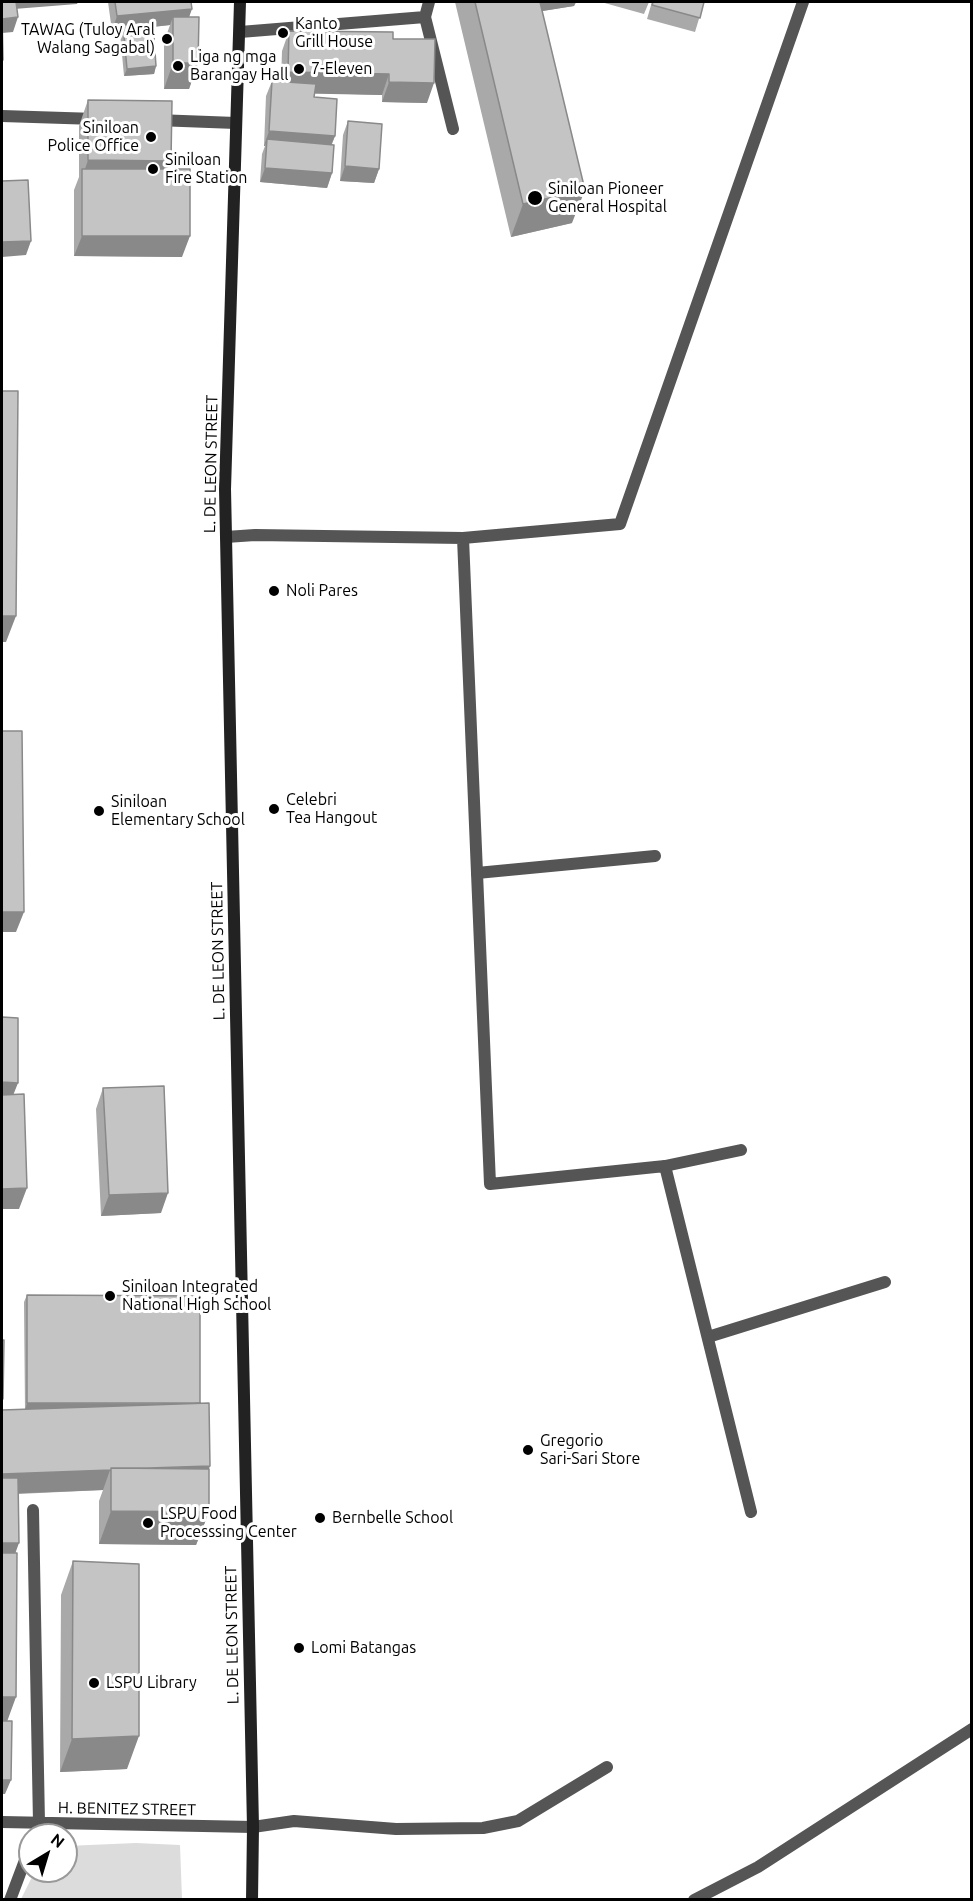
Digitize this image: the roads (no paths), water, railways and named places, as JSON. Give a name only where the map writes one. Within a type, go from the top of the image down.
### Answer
[{"type":"main road","name":"L. DE LEON STREET","points":[[240,2],[225,489],[253,1827],[252,1899]]},
{"type":"street","points":[[429,2],[426,17],[453,129]]},
{"type":"street","points":[[226,537],[255,535],[463,538],[620,524],[803,2]]},
{"type":"street","points":[[240,32],[426,17]]},
{"type":"street","points":[[2,116],[107,119]]},
{"type":"street","points":[[142,120],[236,123]]},
{"type":"street","points":[[463,538],[490,1184],[665,1166],[741,1150]]},
{"type":"street","points":[[477,873],[655,856]]},
{"type":"street","points":[[665,1166],[751,1512]]},
{"type":"street","points":[[708,1337],[885,1282]]},
{"type":"street","points":[[33,1510],[37,1823]]},
{"type":"street","points":[[694,1899],[758,1867],[972,1729]]},
{"type":"street","name":"H. BENITEZ STREET","points":[[78,1829],[253,1827],[294,1821],[396,1829],[483,1828],[518,1821],[607,1767]]},
{"type":"street","name":"H. BENITEZ STREET","points":[[2,1822],[18,1825]]},
{"type":"street","points":[[10,1899],[18,1878]]},
{"type":"place","name":"Kanto Grill House","points":[[283,33]]},
{"type":"place","name":"TAWAG (Tuloy Aral Walang Sagabal)","points":[[167,39]]},
{"type":"place","name":"Liga ng mga Barangay Hall","points":[[178,66]]},
{"type":"place","name":"7-Eleven","points":[[299,69]]},
{"type":"place","name":"Siniloan Police Office","points":[[151,137]]},
{"type":"place","name":"Siniloan Fire Station","points":[[153,169]]},
{"type":"place","name":"Siniloan Pioneer General Hospital","points":[[535,198]]},
{"type":"place","name":"Noli Pares","points":[[274,591]]},
{"type":"place","name":"Celebri Tea Hangout","points":[[274,809]]},
{"type":"place","name":"Siniloan Elementary School","points":[[99,811]]},
{"type":"place","name":"Siniloan Integrated National High School","points":[[110,1296]]},
{"type":"place","name":"Gregorio Sari-Sari Store","points":[[528,1450]]},
{"type":"place","name":"Bernbelle School","points":[[320,1518]]},
{"type":"place","name":"LSPU Food Processsing Center","points":[[148,1523]]},
{"type":"place","name":"Lomi Batangas","points":[[299,1648]]},
{"type":"place","name":"LSPU Library","points":[[94,1683]]}]
